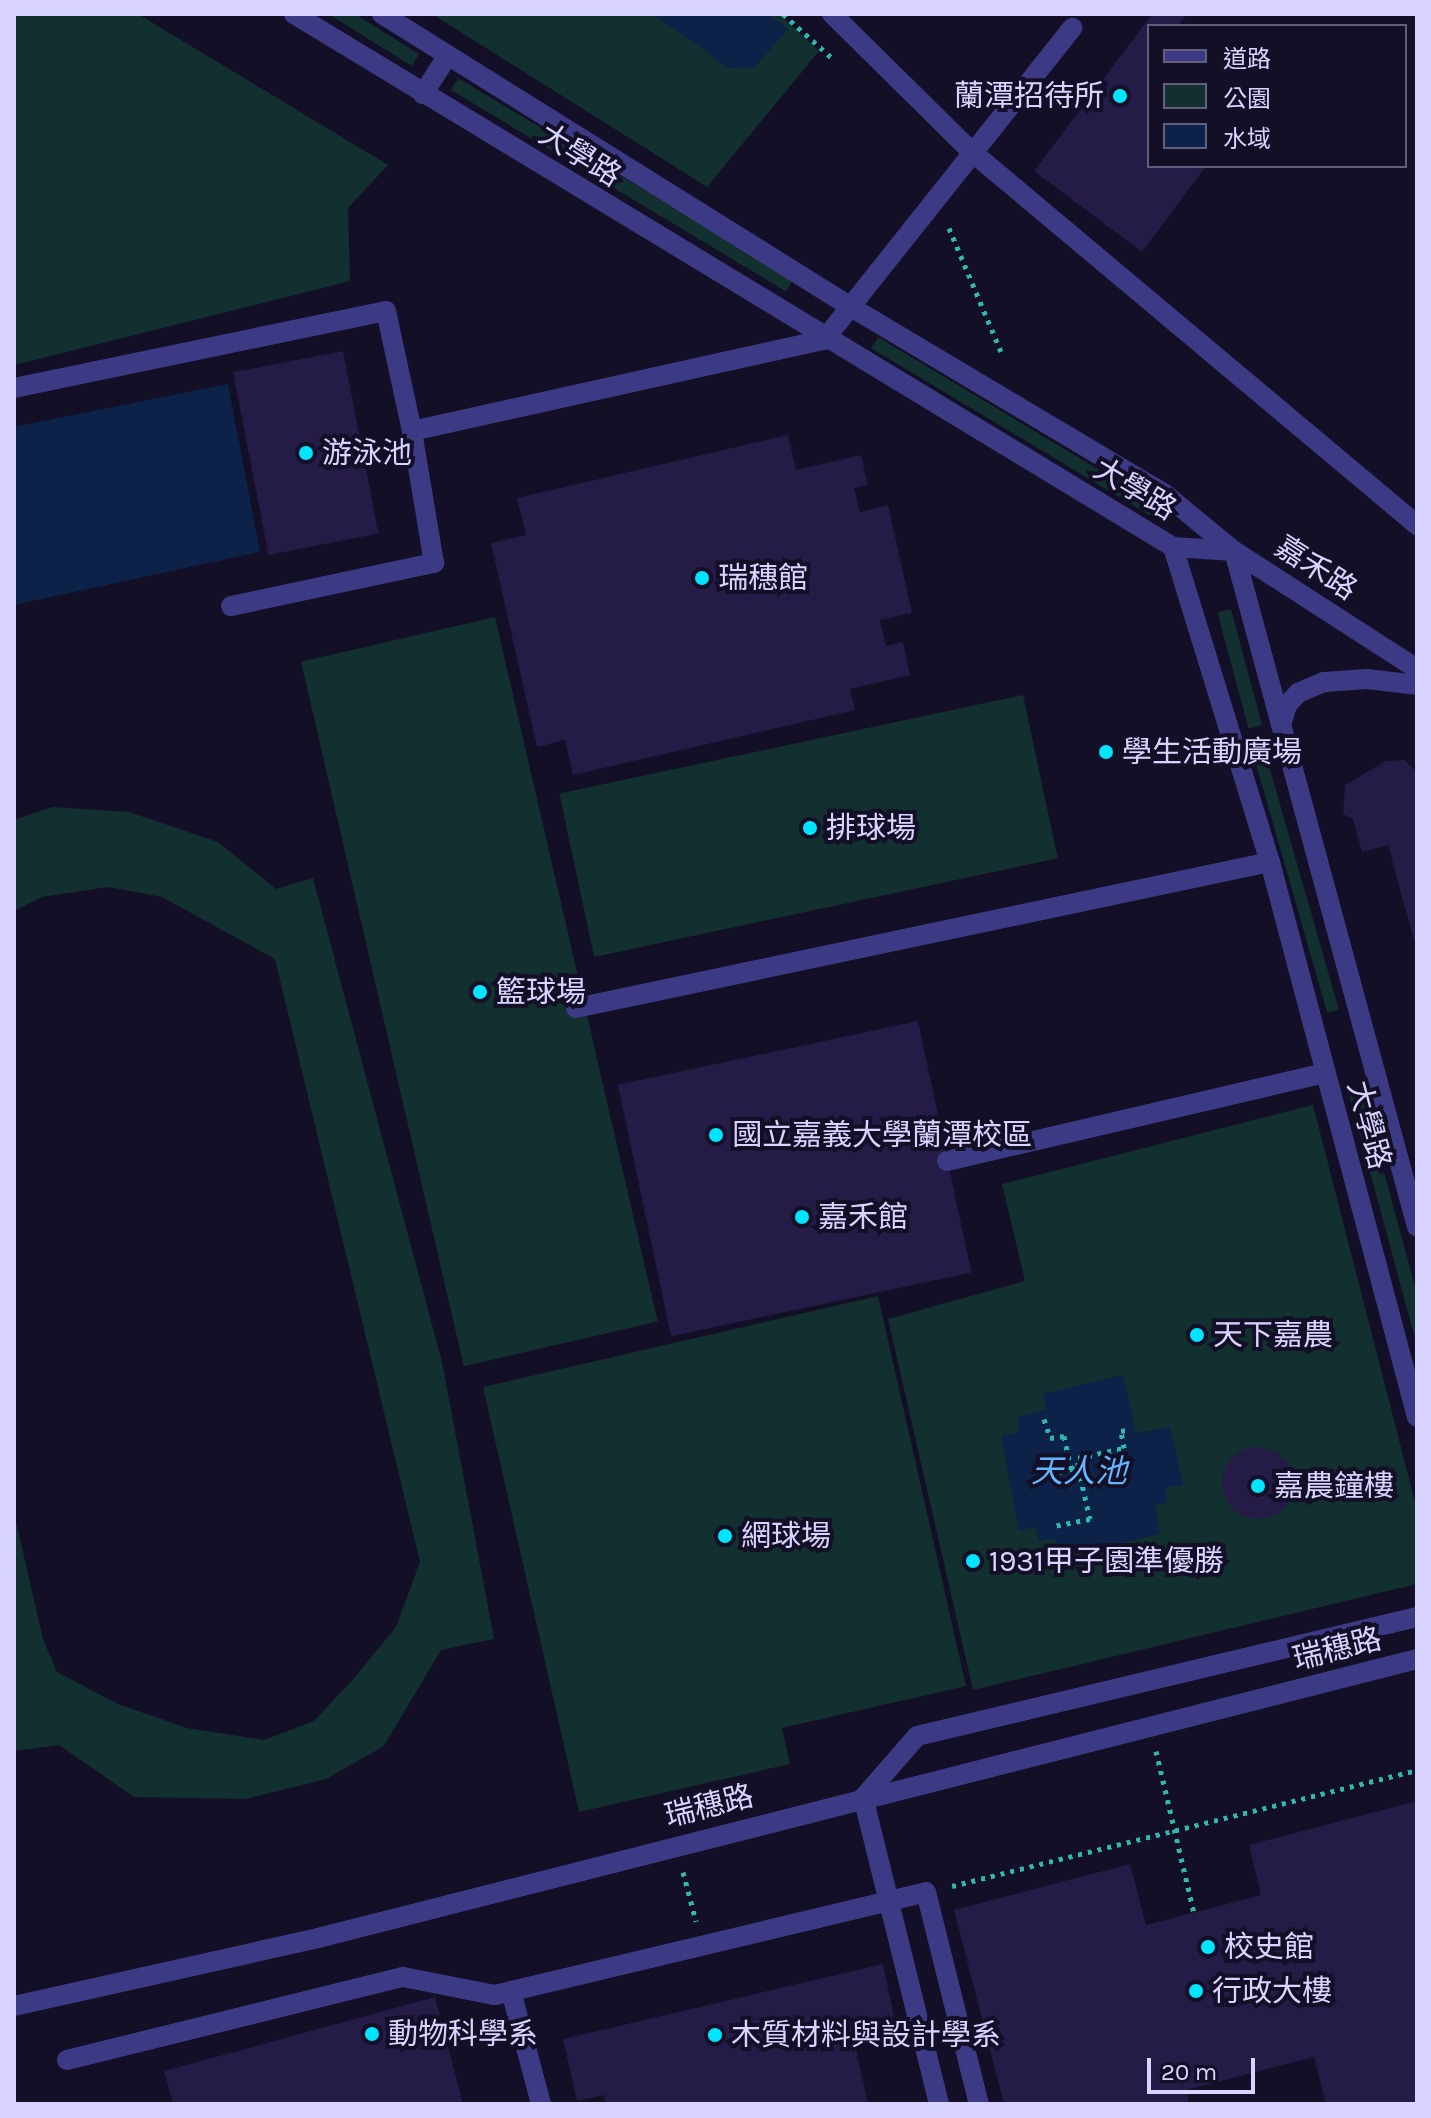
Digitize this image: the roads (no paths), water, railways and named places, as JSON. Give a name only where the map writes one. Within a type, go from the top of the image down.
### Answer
[{"type":"street","name":"大學路","points":[[294,14],[824,340],[1173,547],[1270,862],[1417,1417]]},
{"type":"street","points":[[382,14],[851,307],[1166,495],[1234,551],[1417,1227]]},
{"type":"street","points":[[832,14],[972,152],[1417,525]]},
{"type":"street","points":[[412,431],[824,340],[1072,28]]},
{"type":"street","points":[[423,94],[448,55]]},
{"type":"street","points":[[14,388],[386,311],[412,431],[434,563],[231,606]]},
{"type":"street","name":"嘉禾路","points":[[1173,547],[1234,551],[1417,669]]},
{"type":"street","points":[[1281,725],[1287,705],[1298,693],[1324,682],[1367,679],[1417,685]]},
{"type":"street","points":[[576,1008],[1270,862]]},
{"type":"street","points":[[947,1161],[1324,1073]]},
{"type":"street","points":[[939,2104],[863,1798],[917,1736],[1417,1617]]},
{"type":"street","name":"瑞穗路","points":[[14,2006],[318,1938],[676,1844],[1417,1659]]},
{"type":"street","points":[[67,2060],[403,1977],[495,1995],[926,1892],[979,2104]]},
{"type":"street","points":[[511,1991],[541,2104]]},
{"type":"water","points":[[653,14],[768,14],[788,29],[754,68],[729,68]]},
{"type":"water","points":[[228,384],[260,552],[14,605],[14,427]]},
{"type":"water","name":"天人池","points":[[1123,1375],[1136,1433],[1170,1427],[1183,1485],[1165,1488],[1167,1502],[1155,1505],[1160,1534],[1059,1557],[1055,1538],[1039,1541],[1035,1527],[1019,1531],[1001,1436],[1019,1432],[1018,1417],[1046,1409],[1043,1394]]},
{"type":"place","name":"蘭潭招待所","points":[[1120,96]]},
{"type":"place","name":"游泳池","points":[[306,453]]},
{"type":"place","name":"瑞穗館","points":[[702,578]]},
{"type":"place","name":"學生活動廣場","points":[[1106,752]]},
{"type":"place","name":"排球場","points":[[810,828]]},
{"type":"place","name":"籃球場","points":[[480,992]]},
{"type":"place","name":"國立嘉義大學蘭潭校區","points":[[716,1135]]},
{"type":"place","name":"嘉禾館","points":[[802,1217]]},
{"type":"place","name":"天下嘉農","points":[[1197,1335]]},
{"type":"place","name":"嘉農鐘樓","points":[[1258,1486]]},
{"type":"place","name":"網球場","points":[[725,1536]]},
{"type":"place","name":"1931甲子園準優勝","points":[[973,1561]]},
{"type":"place","name":"校史館","points":[[1208,1947]]},
{"type":"place","name":"行政大樓","points":[[1196,1991]]},
{"type":"place","name":"動物科學系","points":[[372,2034]]},
{"type":"place","name":"木質材料與設計學系","points":[[715,2035]]}]
